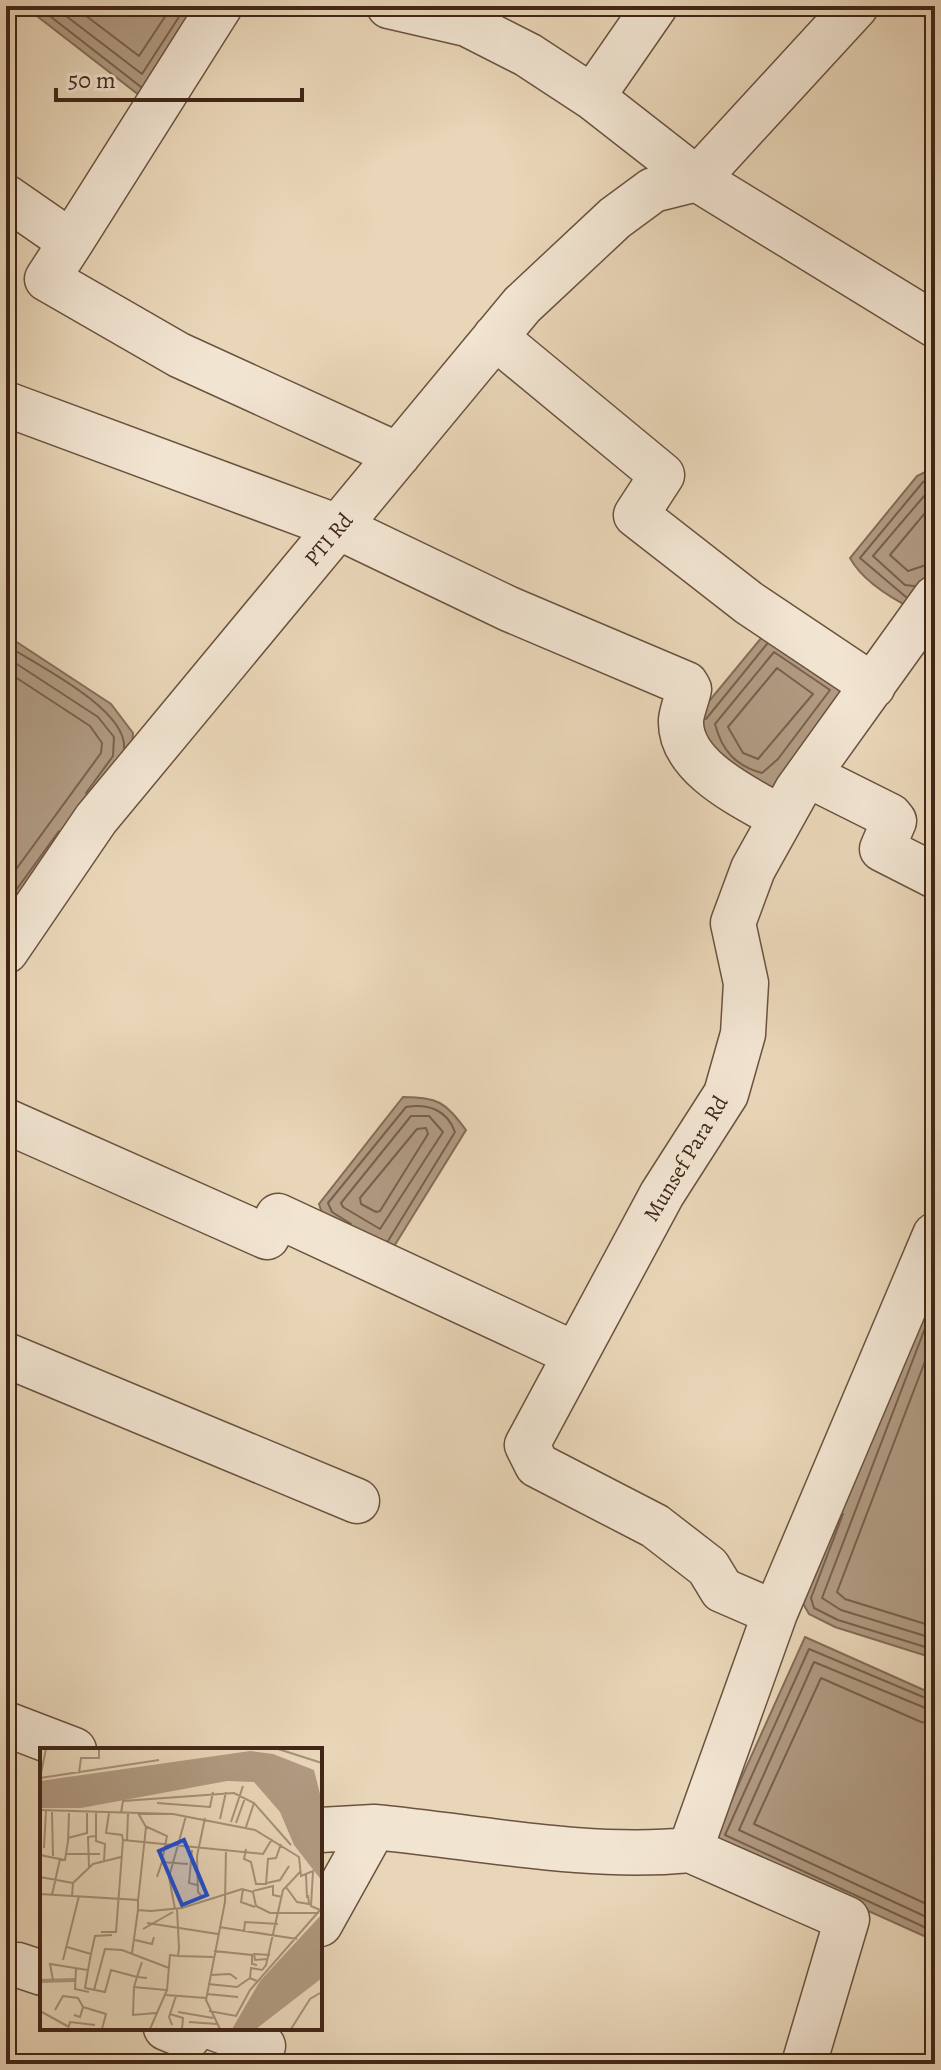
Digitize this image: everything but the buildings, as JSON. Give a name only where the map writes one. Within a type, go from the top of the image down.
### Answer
[{"type":"street","points":[[220,6],[47,279],[179,355],[398,455]]},
{"type":"street","points":[[389,6],[467,24],[528,55],[592,97],[697,179],[935,325]]},
{"type":"street","points":[[592,97],[655,6]]},
{"type":"street","points":[[697,179],[846,10]]},
{"type":"street","name":"PTI Rd","points":[[6,951],[96,819],[522,305],[615,218],[653,190],[697,179]]},
{"type":"street","points":[[6,197],[71,242]]},
{"type":"street","points":[[495,337],[662,475],[636,515],[749,603],[873,686]]},
{"type":"street","points":[[6,404],[338,527],[509,609],[686,684],[689,689],[681,722],[692,751],[703,768],[718,781],[781,818]]},
{"type":"street","name":"Munsef Para Rd","points":[[775,1613],[722,1590],[708,1567],[655,1526],[537,1465],[527,1445],[662,1194],[726,1094],[743,1034],[746,983],[736,951],[733,923],[753,869],[808,775],[935,598]]},
{"type":"street","points":[[808,775],[890,816],[894,821],[882,849],[935,876]]},
{"type":"street","points":[[6,1121],[267,1237],[278,1216],[575,1354]]},
{"type":"street","points":[[690,1850],[775,1613],[935,1235]]},
{"type":"street","points":[[6,1355],[357,1501]]},
{"type":"street","points":[[6,1724],[69,1748]]},
{"type":"street","points":[[322,1920],[374,1827]]},
{"type":"street","points":[[322,1830],[374,1827],[585,1853],[690,1850],[847,1919],[804,2064]]},
{"type":"street","points":[[6,1965],[18,1965],[40,1972]]},
{"type":"street","points":[[171,2030],[188,2037],[192,2030]]},
{"type":"street","points":[[219,2030],[262,2046]]},
{"type":"water","points":[[24,6],[207,6],[148,102]]},
{"type":"water","points":[[935,470],[935,588],[913,609],[869,581],[850,558],[917,476]]},
{"type":"water","points":[[6,635],[111,704],[133,733],[131,763],[6,934]]},
{"type":"water","points":[[762,637],[851,681],[773,789],[723,776],[696,717]]},
{"type":"water","points":[[403,1097],[425,1098],[440,1103],[466,1130],[393,1248],[322,1213],[319,1204]]},
{"type":"water","points":[[935,1251],[933,1658],[835,1627],[809,1614],[801,1600]]},
{"type":"water","points":[[805,1637],[935,1695],[935,1941],[713,1841]]}]
